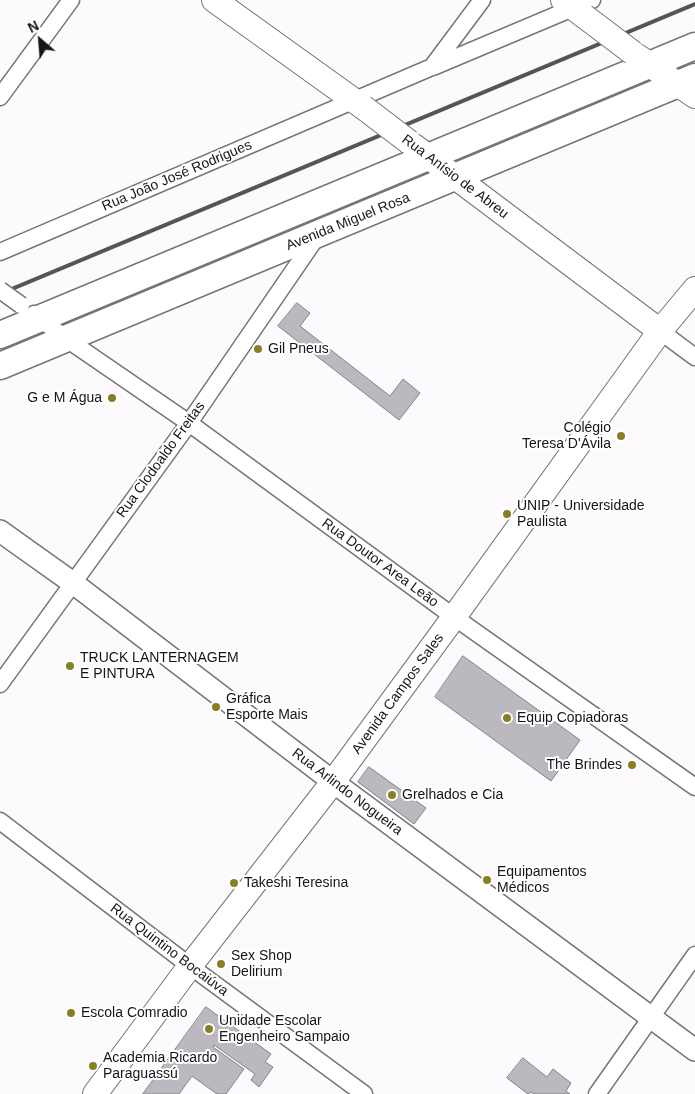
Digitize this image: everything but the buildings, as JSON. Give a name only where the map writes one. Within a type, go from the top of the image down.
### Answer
[{"type":"main road","name":"Rua Anísio de Abreu","points":[[214,0],[358,104],[660,331]]},
{"type":"main road","points":[[578,6],[642,59],[689,86]]},
{"type":"main road","name":"Avenida Miguel Rosa","points":[[0,335],[30,312],[418,150],[642,59],[695,46]]},
{"type":"main road","name":"Avenida Miguel Rosa","points":[[0,366],[455,178],[689,86]]},
{"type":"main road","name":"Avenida Campos Sales","points":[[95,1094],[190,966],[333,782],[660,331],[695,289]]},
{"type":"street","points":[[0,97],[72,0]]},
{"type":"street","points":[[432,67],[482,0]]},
{"type":"street","points":[[358,104],[432,67],[578,6]]},
{"type":"street","name":"Rua João José Rodrigues","points":[[0,252],[358,104]]},
{"type":"street","name":"Rua Clodoaldo Freitas","points":[[0,684],[189,423],[318,234]]},
{"type":"street","name":"Rua Doutor Area Leão","points":[[0,290],[65,338],[189,423],[454,617],[695,786]]},
{"type":"street","name":"Rua Anísio de Abreu","points":[[660,331],[695,357]]},
{"type":"street","name":"Rua Arlindo Nogueira","points":[[0,531],[73,583],[333,782],[695,1050]]},
{"type":"street","name":"Rua Quintino Bocaiúva","points":[[0,821],[190,966],[364,1094]]},
{"type":"street","points":[[597,1094],[695,955]]},
{"type":"railway","points":[[0,294],[695,4]]},
{"type":"place","name":"Gil Pneus","points":[[258,349]]},
{"type":"place","name":"G e M Água","points":[[112,398]]},
{"type":"place","name":"Colégio Teresa D'Ávila","points":[[621,436]]},
{"type":"place","name":"UNIP - Universidade Paulista","points":[[507,514]]},
{"type":"place","name":"TRUCK LANTERNAGEM E PINTURA","points":[[70,666]]},
{"type":"place","name":"Gráfica Esporte Mais","points":[[216,707]]},
{"type":"place","name":"Equip Copiadoras","points":[[507,718]]},
{"type":"place","name":"The Brindes","points":[[632,765]]},
{"type":"place","name":"Grelhados e Cia","points":[[392,795]]},
{"type":"place","name":"Equipamentos Médicos","points":[[487,880]]},
{"type":"place","name":"Takeshi Teresina","points":[[234,883]]},
{"type":"place","name":"Sex Shop Delirium","points":[[221,964]]},
{"type":"place","name":"Escola Comradio","points":[[71,1013]]},
{"type":"place","name":"Unidade Escolar Engenheiro Sampaio","points":[[209,1029]]},
{"type":"place","name":"Academia Ricardo Paraguassú","points":[[93,1066]]}]
